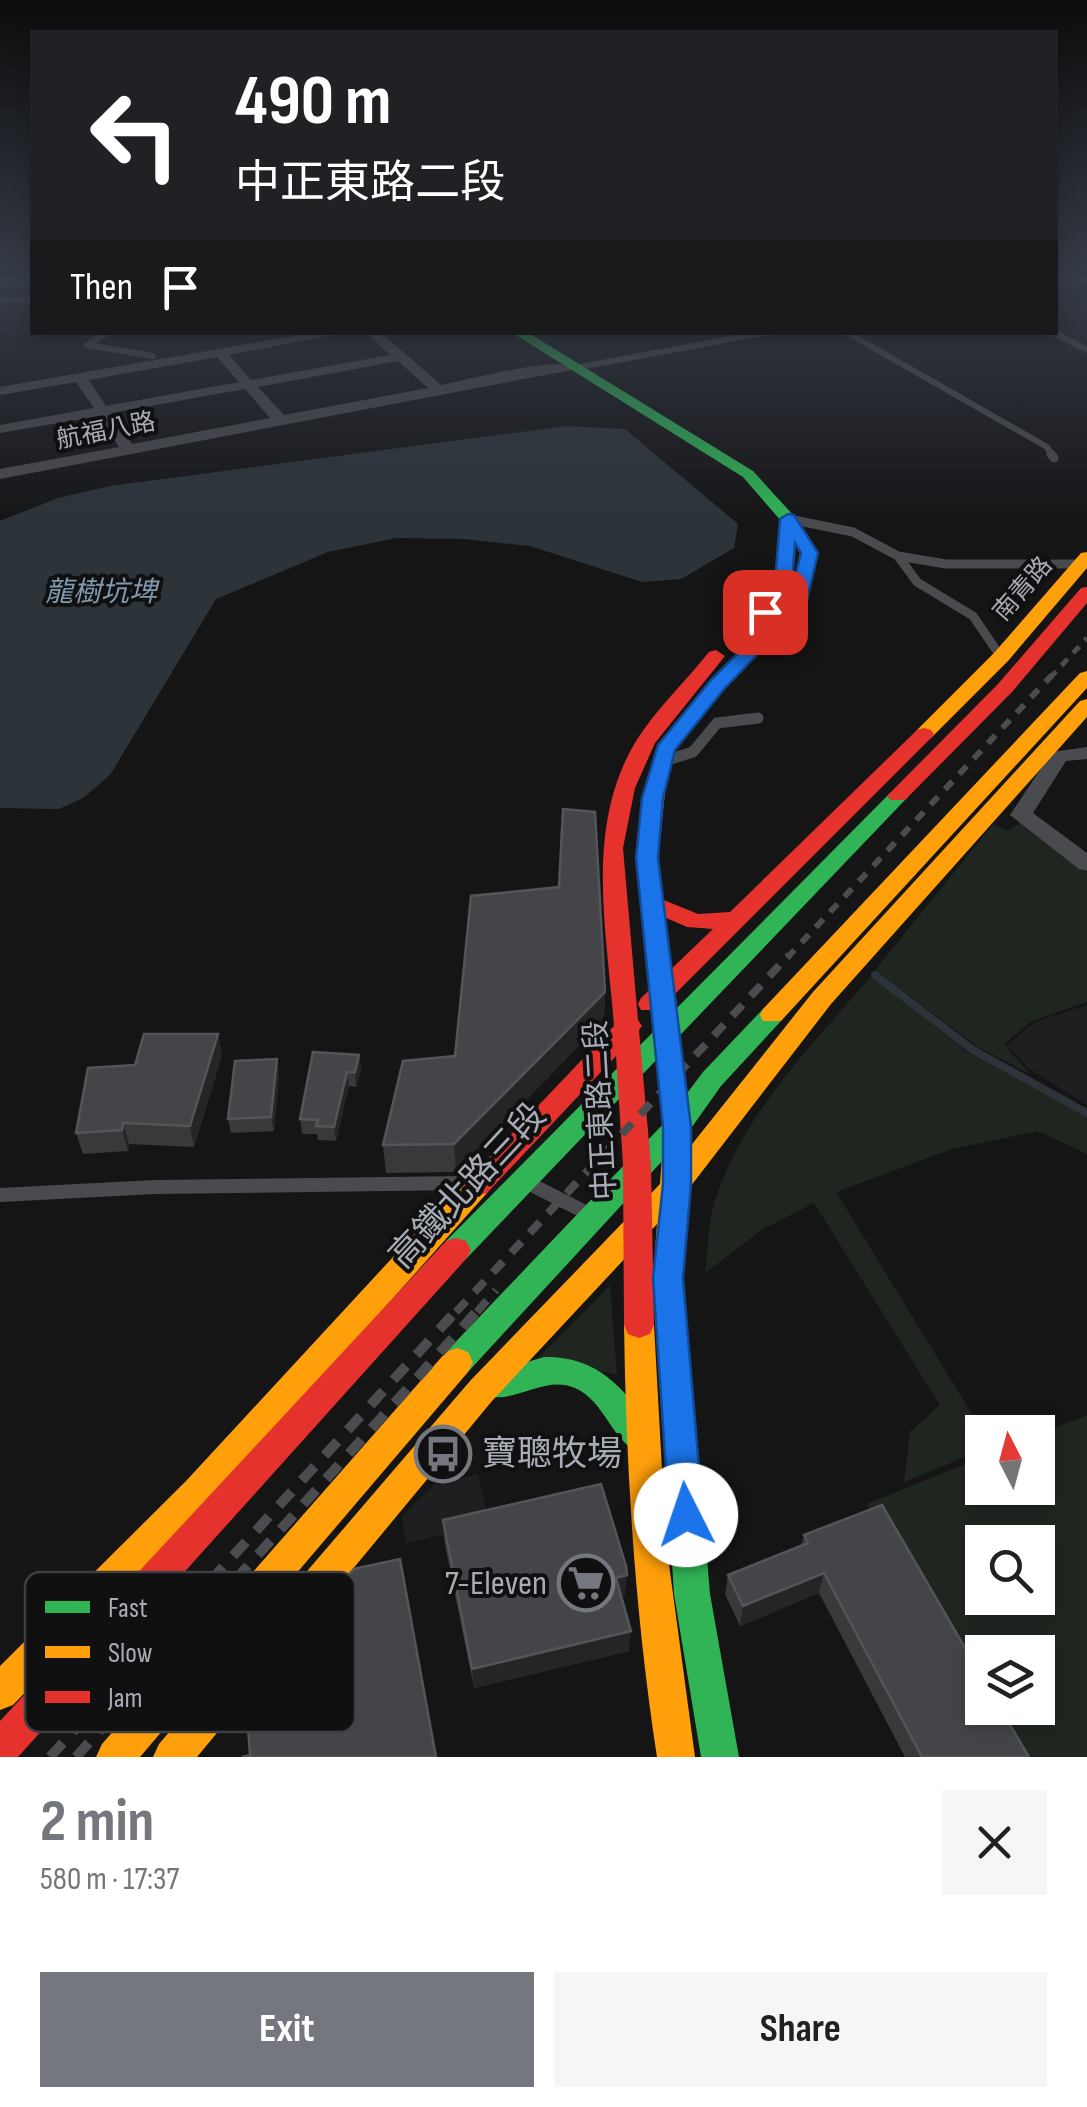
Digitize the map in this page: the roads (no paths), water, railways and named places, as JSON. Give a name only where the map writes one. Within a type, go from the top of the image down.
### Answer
[{"type":"main road","points":[[564,361],[748,474],[788,519],[810,553],[798,604],[718,684],[665,750],[653,798],[647,858],[659,995],[677,1127],[677,1184],[668,1278],[692,1594],[720,1757]]},
{"type":"main road","name":"中正東路二段","points":[[676,1757],[660,1668],[641,1440],[637,1165],[612,848],[620,796],[644,739],[680,693],[765,612],[784,582],[788,519]]},
{"type":"main road","name":"南青路","points":[[1000,656],[1085,562]]},
{"type":"main road","name":"南青路","points":[[1005,688],[1087,592]]},
{"type":"main road","name":"高鐵北路三段","points":[[119,1572],[198,1492],[478,1182],[659,995],[1000,656]]},
{"type":"main road","points":[[275,1572],[499,1314],[677,1127],[712,1078],[1087,677]]},
{"type":"main road","name":"高鐵北路三段","points":[[162,1572],[520,1179],[1005,688]]},
{"type":"main road","points":[[328,1572],[481,1391],[677,1184],[731,1109],[997,799],[1085,710]]},
{"type":"main road","points":[[651,904],[694,922],[738,919]]},
{"type":"main road","points":[[481,1391],[527,1371],[552,1367],[584,1373],[610,1391],[641,1440]]},
{"type":"main road","points":[[198,1492],[299,1423]]},
{"type":"main road","name":"高鐵北路三段","points":[[0,1692],[25,1667]]},
{"type":"main road","name":"高鐵北路三段","points":[[0,1749],[25,1722]]},
{"type":"main road","points":[[114,1757],[136,1732]]},
{"type":"main road","points":[[172,1757],[193,1732]]},
{"type":"street","points":[[0,391],[173,361]]},
{"type":"street","points":[[227,361],[280,420]]},
{"type":"street","points":[[0,429],[377,361]]},
{"type":"street","points":[[405,361],[438,390]]},
{"type":"street","name":"航福八路","points":[[0,474],[554,368],[575,368]]},
{"type":"street","points":[[80,377],[128,450]]},
{"type":"street","points":[[1087,753],[1060,756],[1020,815],[1087,864]]},
{"type":"lane","points":[[575,368],[613,361]]},
{"type":"lane","points":[[897,361],[1047,446],[1054,458]]},
{"type":"lane","points":[[788,519],[853,532],[898,556],[986,566],[1085,562]]},
{"type":"lane","points":[[898,556],[917,582],[973,616],[1000,656]]},
{"type":"lane","points":[[635,759],[662,762],[693,752],[717,723],[758,718]]},
{"type":"lane","points":[[997,799],[1020,815]]},
{"type":"lane","points":[[0,1195],[155,1187],[520,1179],[591,1215],[636,1228]]},
{"type":"water","name":"龍樹坑埤","points":[[566,426],[625,429],[738,524],[734,548],[681,579],[642,582],[530,546],[464,539],[396,538],[328,552],[216,599],[110,775],[83,798],[59,809],[0,808],[0,521],[58,498],[110,486]]},
{"type":"waterway","points":[[875,975],[973,1050],[1087,1113]]},
{"type":"railway","points":[[1050,678],[1087,638]]},
{"type":"railway","points":[[787,958],[1052,675]]},
{"type":"railway","points":[[456,1312],[789,955]]},
{"type":"railway","points":[[477,1312],[496,1290]]},
{"type":"railway","points":[[218,1572],[458,1309]]},
{"type":"railway","points":[[242,1572],[479,1309]]},
{"type":"railway","points":[[50,1757],[73,1732]]},
{"type":"railway","points":[[76,1757],[98,1732]]},
{"type":"place","name":"寶聰牧場","points":[[443,1454]]},
{"type":"place","name":"7-Eleven","points":[[586,1583]]}]
